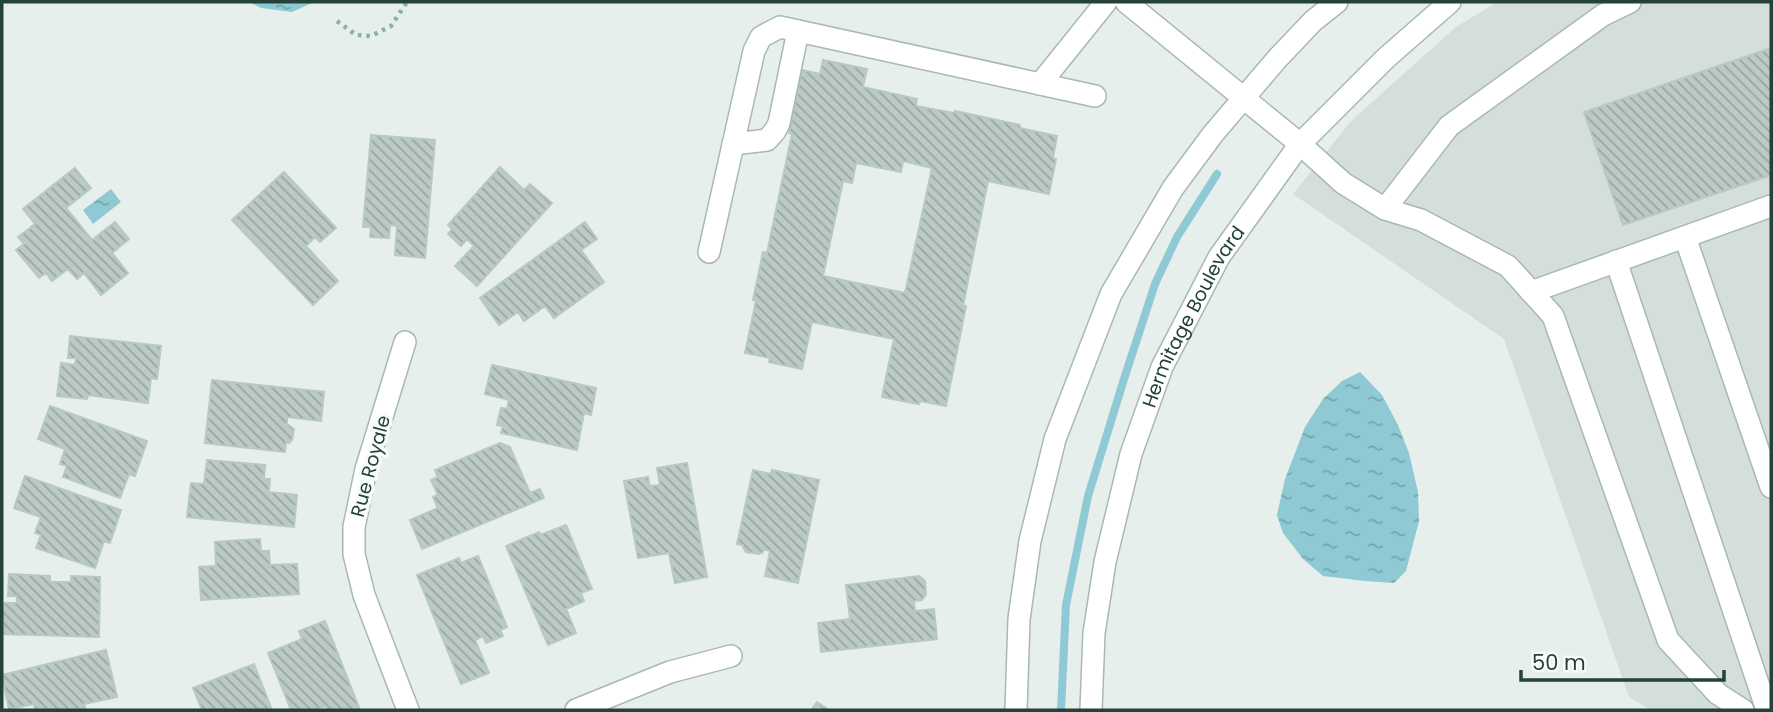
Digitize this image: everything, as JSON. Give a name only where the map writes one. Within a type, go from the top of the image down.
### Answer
[{"type":"street","points":[[1040,84],[1106,2]]},
{"type":"street","points":[[1126,2],[1300,144],[1343,183],[1385,209],[1421,220],[1508,266],[1553,316],[1668,640],[1718,694],[1743,710]]},
{"type":"street","points":[[1016,710],[1019,619],[1030,541],[1055,439],[1111,294],[1173,188],[1213,134],[1277,59],[1313,21],[1337,2]]},
{"type":"street","name":"Hermitage Boulevard","points":[[1091,710],[1094,633],[1105,562],[1131,454],[1162,367],[1219,257],[1300,144],[1386,58],[1450,2]]},
{"type":"street","points":[[1385,209],[1448,126],[1603,15],[1630,2]]},
{"type":"street","points":[[709,252],[754,51],[761,37],[780,27],[1095,96]]},
{"type":"street","points":[[733,144],[767,140],[775,131],[779,123],[798,31]]},
{"type":"street","points":[[1531,292],[1771,206]]},
{"type":"street","points":[[1685,237],[1771,487]]},
{"type":"street","points":[[1616,261],[1767,710]]},
{"type":"street","name":"Rue Royale","points":[[405,342],[358,502],[354,554],[364,595],[408,710]]},
{"type":"street","points":[[576,710],[670,671],[732,656]]},
{"type":"path","points":[[337,21],[356,35],[371,36],[391,26],[407,2]]},
{"type":"shaded area","points":[[1497,2],[1771,2],[1771,710],[1651,710],[1629,697],[1504,339],[1293,194],[1351,121],[1456,27]]},
{"type":"water","points":[[249,2],[314,2],[292,12],[261,8]]},
{"type":"water","points":[[111,189],[121,202],[93,224],[83,210]]},
{"type":"water","points":[[1360,372],[1382,395],[1398,425],[1409,453],[1418,492],[1419,521],[1406,571],[1394,583],[1323,576],[1303,559],[1283,533],[1277,515],[1285,479],[1305,427],[1323,399],[1342,381]]},
{"type":"building","points":[[1771,48],[1771,175],[1623,225],[1584,112]]},
{"type":"building","points":[[823,60],[867,69],[863,87],[917,99],[916,106],[954,113],[955,111],[1057,136],[1053,158],[1056,159],[1049,194],[988,181],[946,406],[882,397],[894,339],[812,322],[802,369],[769,362],[770,358],[745,353],[763,252],[767,253],[792,134],[789,133],[802,70],[820,74]],"holes":[[[903,161],[932,168],[905,293],[823,276],[843,181],[852,183],[856,163],[901,172]]]},
{"type":"building","points":[[371,135],[435,140],[425,258],[395,255],[397,226],[390,225],[389,238],[370,237],[371,227],[363,227]]},
{"type":"building","points":[[500,167],[524,190],[530,184],[552,203],[477,286],[455,266],[474,246],[467,239],[461,246],[448,234],[452,229],[448,225]]},
{"type":"building","points":[[75,168],[91,188],[66,208],[92,240],[115,222],[129,239],[112,253],[128,273],[101,295],[84,273],[77,279],[68,269],[52,281],[46,273],[39,278],[16,250],[24,244],[18,237],[35,224],[23,209]]},
{"type":"building","points":[[284,172],[336,228],[320,242],[315,237],[306,246],[338,281],[313,305],[232,220]]},
{"type":"building","points":[[585,222],[597,239],[581,250],[604,282],[554,318],[545,306],[524,321],[518,312],[499,325],[480,298]]},
{"type":"building","points":[[70,336],[161,346],[157,379],[151,378],[148,403],[88,395],[87,399],[57,396],[61,363],[75,365],[76,358],[68,358]]},
{"type":"building","points":[[492,365],[596,388],[591,415],[584,413],[577,450],[501,433],[503,426],[497,425],[501,408],[507,409],[509,400],[485,394]]},
{"type":"building","points":[[212,380],[324,392],[321,421],[287,417],[287,424],[294,429],[292,440],[286,442],[285,452],[205,443]]},
{"type":"building","points":[[50,406],[147,441],[135,476],[129,474],[120,498],[63,477],[67,466],[60,464],[65,449],[38,439]]},
{"type":"building","points":[[500,443],[510,447],[530,493],[540,489],[544,498],[422,549],[410,520],[438,508],[433,497],[438,495],[431,480],[438,477],[435,470]]},
{"type":"building","points":[[207,460],[265,465],[264,479],[270,479],[269,492],[297,495],[294,527],[187,517],[191,483],[204,484]]},
{"type":"building","points":[[687,463],[707,577],[675,583],[669,553],[638,558],[624,481],[648,477],[650,486],[660,485],[657,468]]},
{"type":"building","points":[[753,470],[771,474],[772,470],[819,480],[798,583],[765,576],[770,551],[763,549],[759,554],[746,552],[743,545],[737,544]]},
{"type":"building","points":[[25,476],[121,510],[110,543],[104,541],[95,568],[36,548],[41,535],[35,533],[41,517],[14,508]]},
{"type":"building","points":[[566,525],[592,589],[581,593],[584,601],[566,609],[576,633],[548,645],[506,546],[539,532],[540,535]]},
{"type":"building","points":[[260,539],[261,551],[269,551],[270,565],[297,564],[299,594],[201,600],[199,567],[216,566],[215,542]]},
{"type":"building","points":[[478,556],[507,627],[500,630],[503,636],[486,643],[483,636],[475,640],[489,673],[461,684],[417,575],[459,558],[461,563]]},
{"type":"building","points":[[9,574],[50,576],[50,582],[71,582],[71,576],[100,577],[99,637],[2,634],[2,603],[17,603],[17,596],[8,596]]},
{"type":"building","points":[[919,576],[925,581],[926,594],[922,600],[914,601],[915,611],[934,609],[937,639],[821,652],[818,623],[850,619],[846,585]]},
{"type":"building","points":[[325,621],[360,710],[328,710],[326,706],[320,708],[321,710],[291,710],[268,653],[302,639],[299,631]]},
{"type":"building","points":[[106,650],[117,697],[84,704],[86,710],[35,710],[34,704],[9,709],[2,675]]},
{"type":"building","points":[[254,664],[272,710],[202,710],[193,688]]},
{"type":"building","points":[[817,702],[829,710],[811,710]]},
{"type":"waterway","points":[[1061,710],[1066,605],[1088,496],[1155,284],[1177,237],[1217,174]]}]
